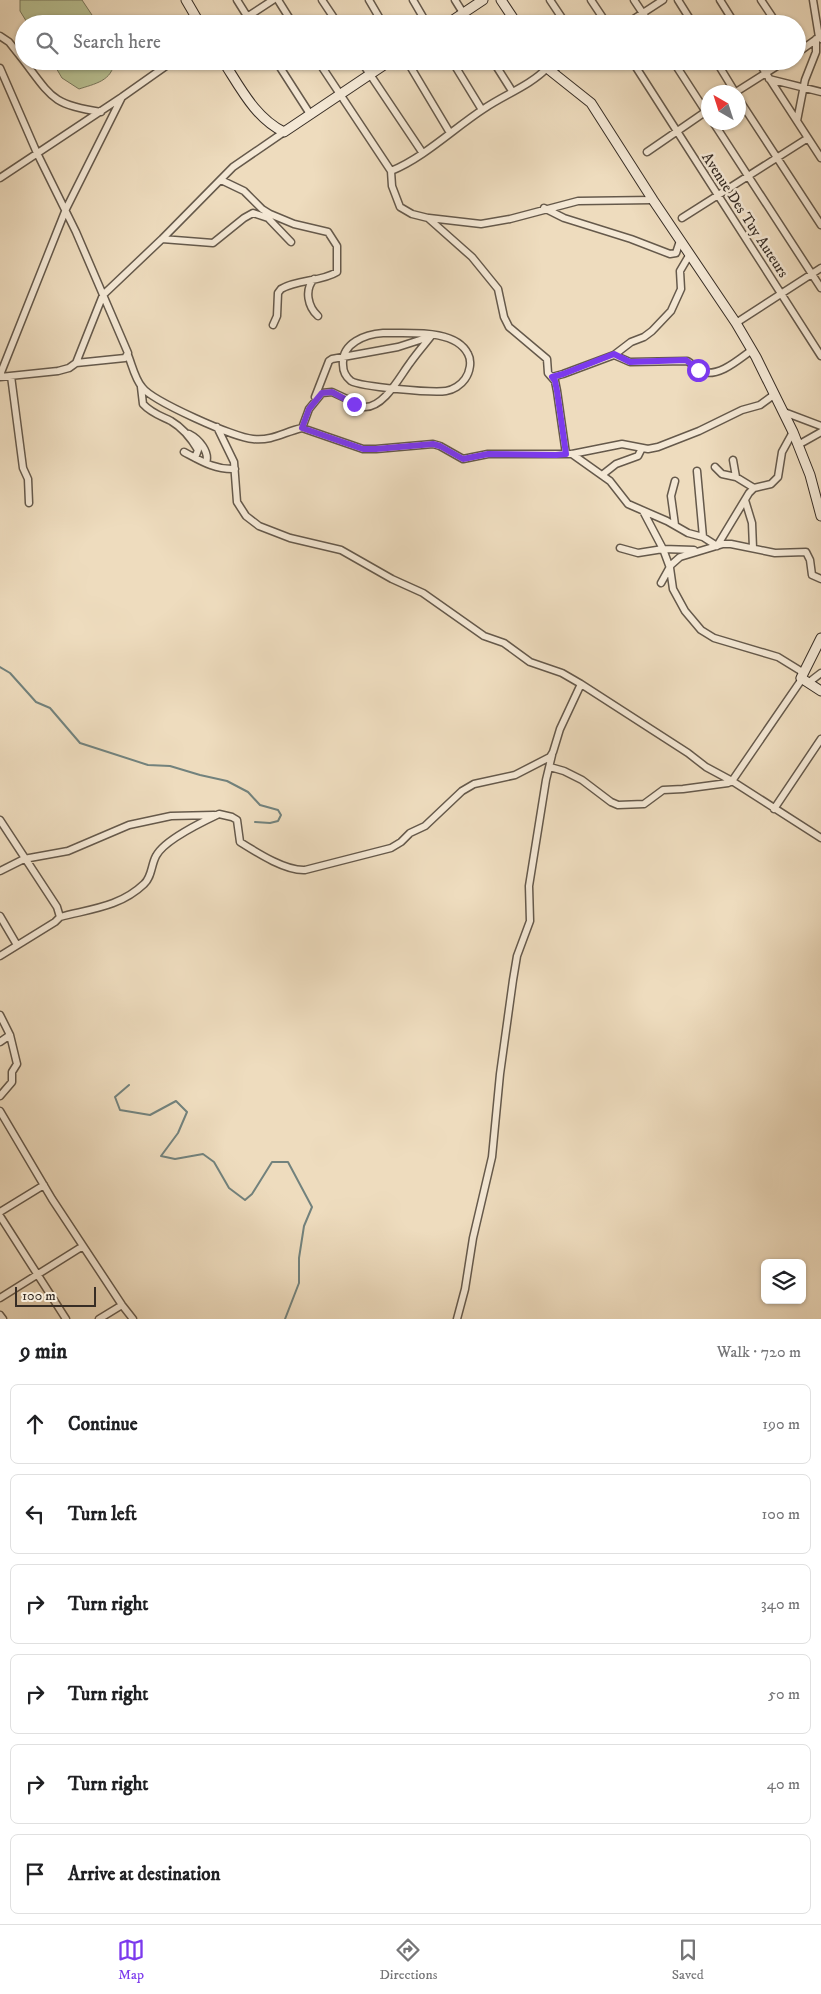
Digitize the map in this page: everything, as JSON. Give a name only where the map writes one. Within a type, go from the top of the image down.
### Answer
[{"type":"street","points":[[186,0],[195,15]]},
{"type":"street","points":[[237,0],[246,15]]},
{"type":"street","points":[[249,15],[273,0]]},
{"type":"street","points":[[278,0],[288,15]]},
{"type":"street","points":[[322,0],[332,15]]},
{"type":"street","points":[[368,0],[377,15]]},
{"type":"street","points":[[413,0],[422,15]]},
{"type":"street","points":[[455,0],[464,13]]},
{"type":"street","points":[[461,15],[483,0]]},
{"type":"street","points":[[501,0],[511,15]]},
{"type":"street","points":[[550,0],[560,15]]},
{"type":"street","points":[[591,0],[601,15]]},
{"type":"street","points":[[634,0],[643,13]]},
{"type":"street","points":[[640,15],[663,0]]},
{"type":"street","points":[[678,0],[687,15]]},
{"type":"street","points":[[720,0],[729,15]]},
{"type":"street","points":[[761,0],[771,15]]},
{"type":"street","points":[[797,121],[804,87],[819,38],[813,0]]},
{"type":"street","points":[[0,36],[9,42],[15,50]]},
{"type":"street","points":[[806,47],[819,38]]},
{"type":"street","points":[[30,70],[55,100],[74,107],[101,112]]},
{"type":"street","points":[[0,178],[122,98],[161,70]]},
{"type":"street","points":[[229,70],[258,113],[271,126],[284,132]]},
{"type":"street","points":[[282,70],[310,114]]},
{"type":"street","points":[[324,70],[391,171],[392,186],[400,207],[412,214],[455,223],[481,224],[510,219],[544,208],[578,201],[653,200]]},
{"type":"street","points":[[366,70],[422,152]]},
{"type":"street","points":[[76,363],[103,295],[127,271],[239,162],[376,70]]},
{"type":"street","points":[[412,70],[450,133]]},
{"type":"street","points":[[458,70],[482,110]]},
{"type":"street","points":[[499,70],[512,91]]},
{"type":"street","points":[[391,171],[408,163],[482,110],[543,70]]},
{"type":"street","points":[[551,70],[591,103],[752,350],[793,432],[810,475],[821,516]]},
{"type":"street","name":"Avenue Des Tuy Auteurs","points":[[638,70],[821,356]]},
{"type":"street","points":[[679,70],[701,102]]},
{"type":"street","points":[[722,70],[731,85]]},
{"type":"street","points":[[763,70],[821,158]]},
{"type":"street","points":[[746,87],[767,77],[775,70]]},
{"type":"street","points":[[0,71],[37,153],[66,210],[103,295],[141,386],[142,401],[146,407],[174,423],[186,433],[198,450],[195,458]]},
{"type":"street","points":[[767,77],[821,92]]},
{"type":"street","points":[[122,98],[66,210],[0,376],[58,371],[69,368],[76,363],[121,359],[128,355]]},
{"type":"street","points":[[746,110],[821,224]]},
{"type":"street","points":[[647,152],[701,116]]},
{"type":"street","points":[[718,130],[821,288]]},
{"type":"street","points":[[682,218],[808,138]]},
{"type":"street","points":[[221,180],[244,191],[262,209],[270,214],[294,224],[324,231],[330,235],[337,246],[338,270],[335,274],[286,286],[279,291],[277,316],[273,325]]},
{"type":"street","points":[[544,208],[564,218],[630,238],[670,254],[676,253],[680,241]]},
{"type":"street","points":[[162,239],[213,243],[239,221],[254,213],[268,218],[291,242]]},
{"type":"street","points":[[428,218],[458,243],[490,278],[500,293],[504,317],[509,327],[544,356],[548,363],[548,373],[555,381],[569,454],[602,474],[628,504],[675,525],[688,533],[703,537],[717,546]]},
{"type":"street","points":[[552,377],[614,354],[652,331],[671,311],[680,289],[680,271],[690,254]]},
{"type":"street","points":[[736,324],[821,268]]},
{"type":"street","points":[[314,279],[309,288],[309,296],[312,309],[318,316]]},
{"type":"street","points":[[383,333],[432,335],[454,338],[464,347],[470,359],[464,381],[456,388],[443,391],[368,385],[351,380],[344,373],[343,358],[346,349],[367,335],[383,333]]},
{"type":"street","points":[[302,428],[329,362],[332,359],[405,346],[432,335]]},
{"type":"street","points":[[313,402],[322,393],[327,391],[368,408],[379,401],[393,387],[432,335]]},
{"type":"street","points":[[614,354],[630,362],[686,360],[700,372],[707,373],[729,366],[752,350]]},
{"type":"street","points":[[11,376],[23,468],[28,479],[29,503]]},
{"type":"street","points":[[141,386],[159,400],[217,427],[253,440],[276,438],[291,430],[302,428],[363,449],[433,444],[463,459],[488,454],[569,454],[622,444],[642,448],[658,447],[689,436],[742,410],[760,405],[775,394]]},
{"type":"street","points":[[784,412],[821,426]]},
{"type":"street","points":[[217,427],[234,462],[237,502],[246,516],[259,526],[290,538],[341,550],[423,594],[484,636],[504,643],[530,662],[562,673],[581,684],[682,749],[706,767],[820,834]]},
{"type":"street","points":[[717,546],[754,488],[771,484],[778,477],[782,452],[793,432]]},
{"type":"street","points":[[798,445],[821,432]]},
{"type":"street","points":[[186,433],[194,436],[207,453],[206,463]]},
{"type":"street","points":[[602,474],[616,464],[638,456],[642,448]]},
{"type":"street","points":[[184,452],[221,469],[235,469]]},
{"type":"street","points":[[733,460],[736,477]]},
{"type":"street","points":[[715,467],[725,475],[736,477],[754,488]]},
{"type":"street","points":[[696,471],[703,537]]},
{"type":"street","points":[[675,481],[671,496],[675,525]]},
{"type":"street","points":[[745,500],[752,523],[753,548]]},
{"type":"street","points":[[643,511],[663,549],[670,568],[673,589],[685,611],[701,630],[714,638],[778,657],[821,691]]},
{"type":"street","points":[[661,583],[670,568],[680,557],[705,549],[731,544],[775,553],[806,552],[810,560],[812,574],[821,579]]},
{"type":"street","points":[[620,548],[638,553],[663,549],[705,549]]},
{"type":"street","points":[[550,767],[564,771],[582,780],[611,802],[618,805],[644,804],[663,790],[718,785],[732,781],[804,678],[821,638]]},
{"type":"street","points":[[804,678],[821,673]]},
{"type":"street","points":[[457,1319],[492,1157],[500,1074],[513,980],[518,956],[530,921],[529,886],[546,780],[560,729],[581,684]]},
{"type":"street","points":[[774,808],[821,739]]},
{"type":"street","points":[[0,871],[24,859],[68,851],[129,825],[171,816],[219,814],[237,820],[238,840],[261,856],[295,870],[305,870],[391,848],[410,833],[425,826],[462,791],[474,784],[514,775],[552,755]]},
{"type":"street","points":[[0,956],[60,917],[110,906],[123,899],[148,880],[152,864],[160,850],[219,814]]},
{"type":"street","points":[[0,820],[57,907],[60,917]]},
{"type":"street","points":[[0,916],[17,945]]},
{"type":"street","points":[[0,1015],[10,1035],[16,1066],[12,1072],[12,1082],[0,1096]]},
{"type":"street","points":[[0,1042],[10,1035]]},
{"type":"street","points":[[0,1111],[83,1246],[133,1319]]},
{"type":"street","points":[[0,1127],[7,1123]]},
{"type":"street","points":[[0,1212],[44,1185]]},
{"type":"street","points":[[0,1216],[66,1319]]},
{"type":"street","points":[[0,1298],[83,1246]]},
{"type":"street","points":[[99,1319],[122,1305]]},
{"type":"street","points":[[0,1315],[3,1319]]},
{"type":"green space","points":[[20,0],[82,0],[92,15],[22,15],[20,11]]},
{"type":"green space","points":[[57,70],[112,70],[102,81],[79,89],[62,78]]},
{"type":"waterway","points":[[0,667],[10,673],[36,702],[50,708],[80,743],[148,765],[170,766],[227,781],[248,792],[260,805],[278,810],[281,815],[278,821],[270,823],[255,822]]},
{"type":"waterway","points":[[129,1085],[115,1097],[120,1110],[150,1115],[176,1101],[187,1112],[178,1133],[161,1156],[175,1159],[203,1154],[214,1162],[229,1188],[245,1200],[252,1194],[272,1162],[288,1162],[312,1207],[304,1226],[299,1258],[299,1283],[285,1319]]},
{"type":"route","points":[[354,404],[332,392],[322,393],[309,409],[302,428],[337,442],[363,449],[433,444],[463,459],[488,454],[556,455],[566,454],[557,391],[552,377],[614,354],[630,362],[636,360],[654,362],[686,360],[692,363],[698,370]]}]
